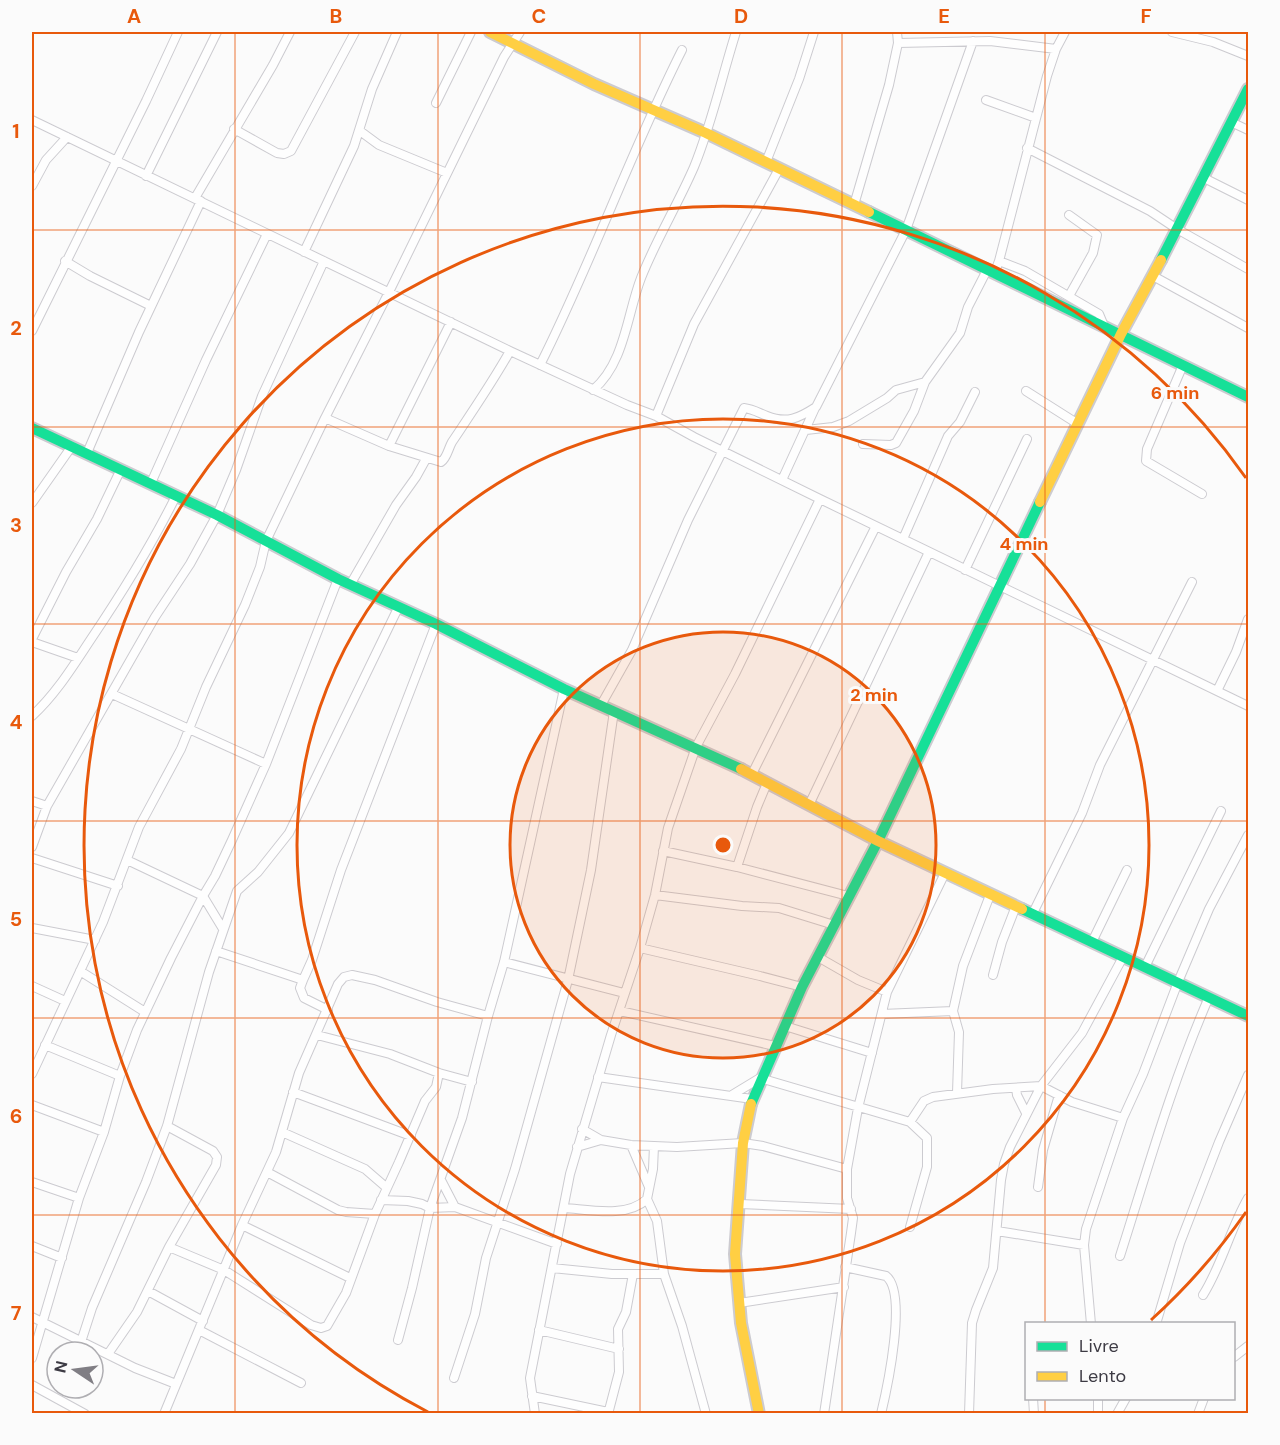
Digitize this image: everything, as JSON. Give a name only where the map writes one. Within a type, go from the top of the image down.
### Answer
[{"type":"street","points":[[32,331],[178,32]]},
{"type":"street","points":[[146,176],[217,32]]},
{"type":"street","points":[[87,453],[198,200],[234,129],[290,32]]},
{"type":"street","points":[[234,129],[277,153],[284,154],[291,151],[355,32]]},
{"type":"street","points":[[304,252],[360,131],[372,89],[396,32]]},
{"type":"street","points":[[436,104],[471,32]]},
{"type":"street","points":[[490,32],[594,84],[766,162],[1248,397]]},
{"type":"street","points":[[32,1074],[34,1062],[45,1045],[95,940],[139,827],[181,749],[248,597],[260,567],[266,541],[504,57],[520,32]]},
{"type":"street","points":[[593,390],[608,374],[616,357],[631,316],[641,278],[694,167],[736,32]]},
{"type":"street","points":[[766,162],[799,79],[814,32]]},
{"type":"street","points":[[854,205],[880,122],[898,43],[897,32]]},
{"type":"street","points":[[863,444],[891,445],[896,442],[914,411],[925,382],[960,333],[968,307],[999,261],[1027,148],[1056,49],[1065,32]]},
{"type":"street","points":[[1172,32],[1213,42],[1248,56]]},
{"type":"street","points":[[898,43],[973,41],[1056,49]]},
{"type":"street","points":[[782,480],[816,407],[906,230],[973,41]]},
{"type":"street","points":[[540,366],[563,321],[652,110],[682,50]]},
{"type":"street","points":[[759,1413],[741,1323],[735,1254],[743,1143],[752,1099],[802,987],[878,841],[1121,334],[1248,89]]},
{"type":"street","points":[[987,100],[1036,118]]},
{"type":"street","points":[[32,120],[540,366],[656,416],[820,499],[1000,587],[1155,659],[1248,706]]},
{"type":"street","points":[[1231,122],[1248,130]]},
{"type":"street","points":[[360,131],[379,145],[447,173]]},
{"type":"street","points":[[32,186],[46,160],[67,137]]},
{"type":"street","points":[[1027,148],[1150,211],[1176,229],[1248,269]]},
{"type":"street","points":[[656,416],[694,324],[779,169]]},
{"type":"street","points":[[1202,177],[1248,200]]},
{"type":"street","points":[[1069,214],[1097,236],[1093,253],[1069,296]]},
{"type":"street","points":[[151,483],[206,360],[267,234]]},
{"type":"street","points":[[65,261],[151,306]]},
{"type":"street","points":[[32,847],[47,806],[216,515],[236,470],[262,396],[324,261]]},
{"type":"street","points":[[999,261],[1025,271],[1099,314],[1104,326]]},
{"type":"street","points":[[1153,276],[1248,328]]},
{"type":"street","points":[[389,446],[451,322]]},
{"type":"street","points":[[325,418],[389,446],[426,459],[436,462],[445,460],[450,446],[510,351]]},
{"type":"street","points":[[1183,365],[1147,449],[1146,461],[1203,494]]},
{"type":"street","points":[[806,430],[833,427],[866,410],[896,390],[925,382]]},
{"type":"street","points":[[1026,391],[1078,424]]},
{"type":"street","points":[[903,539],[948,436],[960,422],[975,392]]},
{"type":"street","points":[[601,705],[632,650],[688,520],[744,408],[788,421],[801,417],[816,407]]},
{"type":"street","points":[[32,428],[151,483],[350,585],[436,624],[564,689],[752,774],[878,841],[1248,1016]]},
{"type":"street","points":[[965,570],[1028,439]]},
{"type":"street","points":[[32,503],[72,446]]},
{"type":"street","points":[[350,585],[396,505],[426,459]]},
{"type":"street","points":[[78,658],[32,640],[121,469]]},
{"type":"street","points":[[32,716],[46,703],[131,579],[176,496]]},
{"type":"street","points":[[535,1413],[530,1378],[577,1147],[640,948],[655,895],[668,828],[696,747],[735,674],[820,499]]},
{"type":"street","points":[[752,774],[876,526]]},
{"type":"street","points":[[810,805],[929,552]]},
{"type":"street","points":[[32,1358],[80,1198],[104,1132],[120,1076],[145,1012],[203,896],[216,876],[266,764],[338,579]]},
{"type":"street","points":[[1033,913],[1082,813],[1100,765],[1192,582]]},
{"type":"street","points":[[82,1340],[92,1308],[146,1182],[167,1126],[216,951],[239,888],[258,872],[292,826],[398,608]]},
{"type":"street","points":[[1217,691],[1236,652],[1248,619]]},
{"type":"street","points":[[328,1010],[304,998],[300,988],[312,960],[341,870],[436,624]]},
{"type":"street","points":[[398,1340],[430,1208],[472,1082],[504,962],[564,689]]},
{"type":"street","points":[[112,694],[266,764]]},
{"type":"street","points":[[454,1377],[475,1314],[481,1278],[515,1169],[568,980],[591,870],[614,711]]},
{"type":"street","points":[[737,867],[767,783]]},
{"type":"street","points":[[32,801],[47,806]]},
{"type":"street","points":[[1145,968],[1221,811]]},
{"type":"street","points":[[1091,1322],[1084,1245],[1086,1229],[1123,1118],[1143,1074],[1178,982],[1209,909],[1248,836]]},
{"type":"street","points":[[663,851],[737,867],[848,896]]},
{"type":"street","points":[[32,858],[117,886]]},
{"type":"street","points":[[127,860],[203,896],[223,929]]},
{"type":"street","points":[[1092,942],[1126,870]]},
{"type":"street","points":[[824,1413],[853,1218],[846,1188],[847,1169],[858,1108],[887,992],[945,873]]},
{"type":"street","points":[[655,895],[742,906],[779,908],[834,925]]},
{"type":"street","points":[[957,1093],[959,1032],[953,1011],[963,966],[990,895]]},
{"type":"street","points":[[993,975],[1002,942],[1016,906]]},
{"type":"street","points":[[32,928],[95,940]]},
{"type":"street","points":[[640,948],[802,987]]},
{"type":"street","points":[[216,951],[303,980]]},
{"type":"street","points":[[818,957],[858,980],[887,992]]},
{"type":"street","points":[[969,1413],[972,1323],[993,1268],[1004,1164],[1026,1113],[1041,1086],[1082,1033],[1123,957]]},
{"type":"street","points":[[504,962],[624,993]]},
{"type":"street","points":[[80,971],[145,1012]]},
{"type":"street","points":[[164,1413],[242,1225],[267,1172],[282,1132],[293,1092],[338,984],[344,977],[351,975],[375,980],[437,1002],[488,1016]]},
{"type":"street","points":[[32,986],[65,1001]]},
{"type":"street","points":[[1120,1257],[1168,1100],[1185,1052],[1209,997]]},
{"type":"street","points":[[620,1011],[775,1046]]},
{"type":"street","points":[[882,1014],[953,1011]]},
{"type":"street","points":[[785,1026],[872,1053]]},
{"type":"street","points":[[317,1035],[390,1054],[439,1073],[472,1082]]},
{"type":"street","points":[[45,1045],[120,1076]]},
{"type":"street","points":[[169,1247],[224,1270],[311,1325],[321,1328],[327,1326],[335,1314],[375,1214],[425,1101],[436,1088],[439,1073]]},
{"type":"street","points":[[1156,1322],[1180,1243],[1248,1075]]},
{"type":"street","points":[[598,1077],[752,1099]]},
{"type":"street","points":[[732,1095],[760,1078],[910,1122],[921,1130],[927,1138],[927,1167],[910,1227]]},
{"type":"street","points":[[910,1122],[928,1098],[957,1093],[1041,1086],[1059,1095],[1123,1118]]},
{"type":"street","points":[[1016,1088],[1026,1113]]},
{"type":"street","points":[[293,1092],[411,1136]]},
{"type":"street","points":[[1038,1187],[1043,1149],[1059,1095]]},
{"type":"street","points":[[32,1105],[104,1132]]},
{"type":"street","points":[[108,1354],[148,1291],[169,1247],[216,1165],[217,1157],[213,1151],[167,1126]]},
{"type":"street","points":[[582,1129],[600,1140],[631,1145],[743,1143],[778,1149],[847,1169]]},
{"type":"street","points":[[282,1132],[365,1168],[387,1188]]},
{"type":"street","points":[[577,1147],[600,1140]]},
{"type":"street","points":[[631,1145],[649,1187]]},
{"type":"street","points":[[654,1146],[653,1169],[647,1199],[657,1221],[664,1274],[682,1326],[706,1413]]},
{"type":"street","points":[[267,1172],[338,1210],[375,1214]]},
{"type":"street","points":[[441,1180],[455,1207]]},
{"type":"street","points":[[32,1182],[80,1198]]},
{"type":"street","points":[[1203,1295],[1217,1270],[1248,1198]]},
{"type":"street","points":[[565,1208],[620,1211],[633,1209],[647,1199]]},
{"type":"street","points":[[381,1200],[408,1201],[430,1208],[455,1207],[557,1244]]},
{"type":"street","points":[[740,1204],[850,1209]]},
{"type":"street","points":[[242,1225],[350,1278]]},
{"type":"street","points":[[997,1231],[1084,1245]]},
{"type":"street","points":[[32,1246],[62,1258]]},
{"type":"street","points":[[846,1267],[890,1278],[895,1311],[894,1348],[881,1413]]},
{"type":"street","points":[[552,1268],[584,1272],[664,1274]]},
{"type":"street","points":[[532,1396],[608,1413],[619,1372],[618,1329],[626,1312],[633,1274]]},
{"type":"street","points":[[739,1304],[843,1287]]},
{"type":"street","points":[[148,1291],[203,1322]]},
{"type":"street","points":[[32,1317],[77,1340]]},
{"type":"street","points":[[199,1330],[301,1383]]},
{"type":"street","points":[[538,1330],[619,1349]]},
{"type":"street","points":[[1235,1356],[1248,1346]]},
{"type":"street","points":[[105,1353],[176,1384]]},
{"type":"street","points":[[32,1385],[85,1413]]},
{"type":"street","points":[[1117,1413],[1125,1400]]},
{"type":"traffic: fast","points":[[1161,260],[1248,89]]},
{"type":"traffic: fast","points":[[869,212],[1248,397]]},
{"type":"traffic: fast","points":[[32,428],[217,515],[338,579],[436,624],[564,689],[741,769]]},
{"type":"traffic: fast","points":[[751,1104],[802,987],[878,841],[1040,502]]},
{"type":"traffic: fast","points":[[1022,909],[1248,1016]]},
{"type":"traffic: slow","points":[[490,32],[594,84],[706,133],[869,212]]},
{"type":"traffic: slow","points":[[1040,502],[1121,334],[1161,260]]},
{"type":"traffic: slow","points":[[741,769],[878,841],[1022,909]]},
{"type":"traffic: slow","points":[[751,1104],[743,1143],[735,1254],[741,1323],[759,1414]]}]
